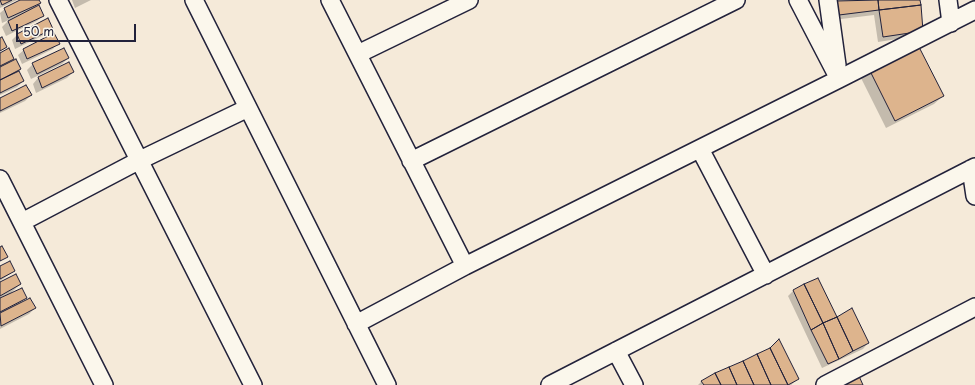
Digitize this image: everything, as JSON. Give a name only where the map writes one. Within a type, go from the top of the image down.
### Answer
[{"type":"street","points":[[58,0],[138,161],[253,385]]},
{"type":"street","points":[[194,0],[387,385]]},
{"type":"street","points":[[330,0],[465,266]]},
{"type":"street","points":[[358,54],[468,0]]},
{"type":"street","points":[[411,160],[736,0]]},
{"type":"street","points":[[798,0],[839,79]]},
{"type":"street","points":[[828,0],[839,79]]},
{"type":"street","points":[[948,0],[951,23]]},
{"type":"street","points":[[356,324],[465,266],[975,10]]},
{"type":"street","points":[[22,222],[138,161],[248,108]]},
{"type":"street","points":[[700,149],[766,275]]},
{"type":"street","points":[[550,385],[973,168],[975,196]]},
{"type":"street","points":[[0,179],[104,385]]},
{"type":"street","points":[[825,385],[975,308]]},
{"type":"street","points":[[616,351],[634,385]]},
{"type":"building","points":[[0,0],[12,0],[2,5]]},
{"type":"building","points":[[20,0],[39,0],[41,3],[8,18],[4,8]]},
{"type":"building","points":[[878,0],[920,0],[921,5],[879,10]]},
{"type":"building","points":[[878,0],[879,10],[839,15],[836,1]]},
{"type":"building","points":[[39,5],[44,16],[12,31],[8,21]]},
{"type":"building","points":[[921,5],[923,31],[883,37],[879,10]]},
{"type":"building","points":[[48,18],[53,29],[21,44],[17,34]]},
{"type":"building","points":[[54,33],[60,44],[27,59],[23,49]]},
{"type":"building","points":[[2,37],[7,47],[0,51],[0,38]]},
{"type":"building","points":[[918,45],[944,96],[895,121],[869,69]]},
{"type":"building","points":[[9,48],[14,59],[0,66],[0,53]]},
{"type":"building","points":[[64,48],[69,58],[37,74],[32,63]]},
{"type":"building","points":[[16,59],[21,69],[0,80],[0,67]]},
{"type":"building","points":[[69,62],[74,72],[42,88],[38,77]]},
{"type":"building","points":[[19,71],[24,81],[0,93],[0,80]]},
{"type":"building","points":[[26,85],[32,95],[0,111],[0,98]]},
{"type":"building","points":[[2,246],[8,257],[0,261],[0,247]]},
{"type":"building","points":[[10,261],[15,271],[0,279],[0,266]]},
{"type":"building","points":[[16,274],[21,284],[0,296],[0,282]]},
{"type":"building","points":[[818,278],[837,317],[823,323],[804,284]]},
{"type":"building","points":[[804,284],[823,323],[811,330],[793,290]]},
{"type":"building","points":[[22,288],[27,298],[0,312],[0,298]]},
{"type":"building","points":[[30,298],[36,308],[1,326],[0,313]]},
{"type":"building","points":[[852,308],[869,343],[853,351],[837,317]]},
{"type":"building","points":[[837,317],[853,351],[839,359],[823,323]]},
{"type":"building","points":[[823,323],[839,359],[828,364],[811,330]]},
{"type":"building","points":[[779,339],[799,379],[788,385],[770,348]]},
{"type":"building","points":[[770,348],[788,385],[771,385],[757,354]]},
{"type":"building","points":[[757,354],[771,385],[754,385],[743,361]]},
{"type":"building","points":[[743,361],[754,385],[737,385],[729,367]]},
{"type":"building","points":[[729,367],[737,385],[721,385],[715,373]]},
{"type":"building","points":[[715,373],[721,385],[704,385],[701,381]]},
{"type":"building","points":[[859,376],[863,385],[847,385],[846,383]]}]
